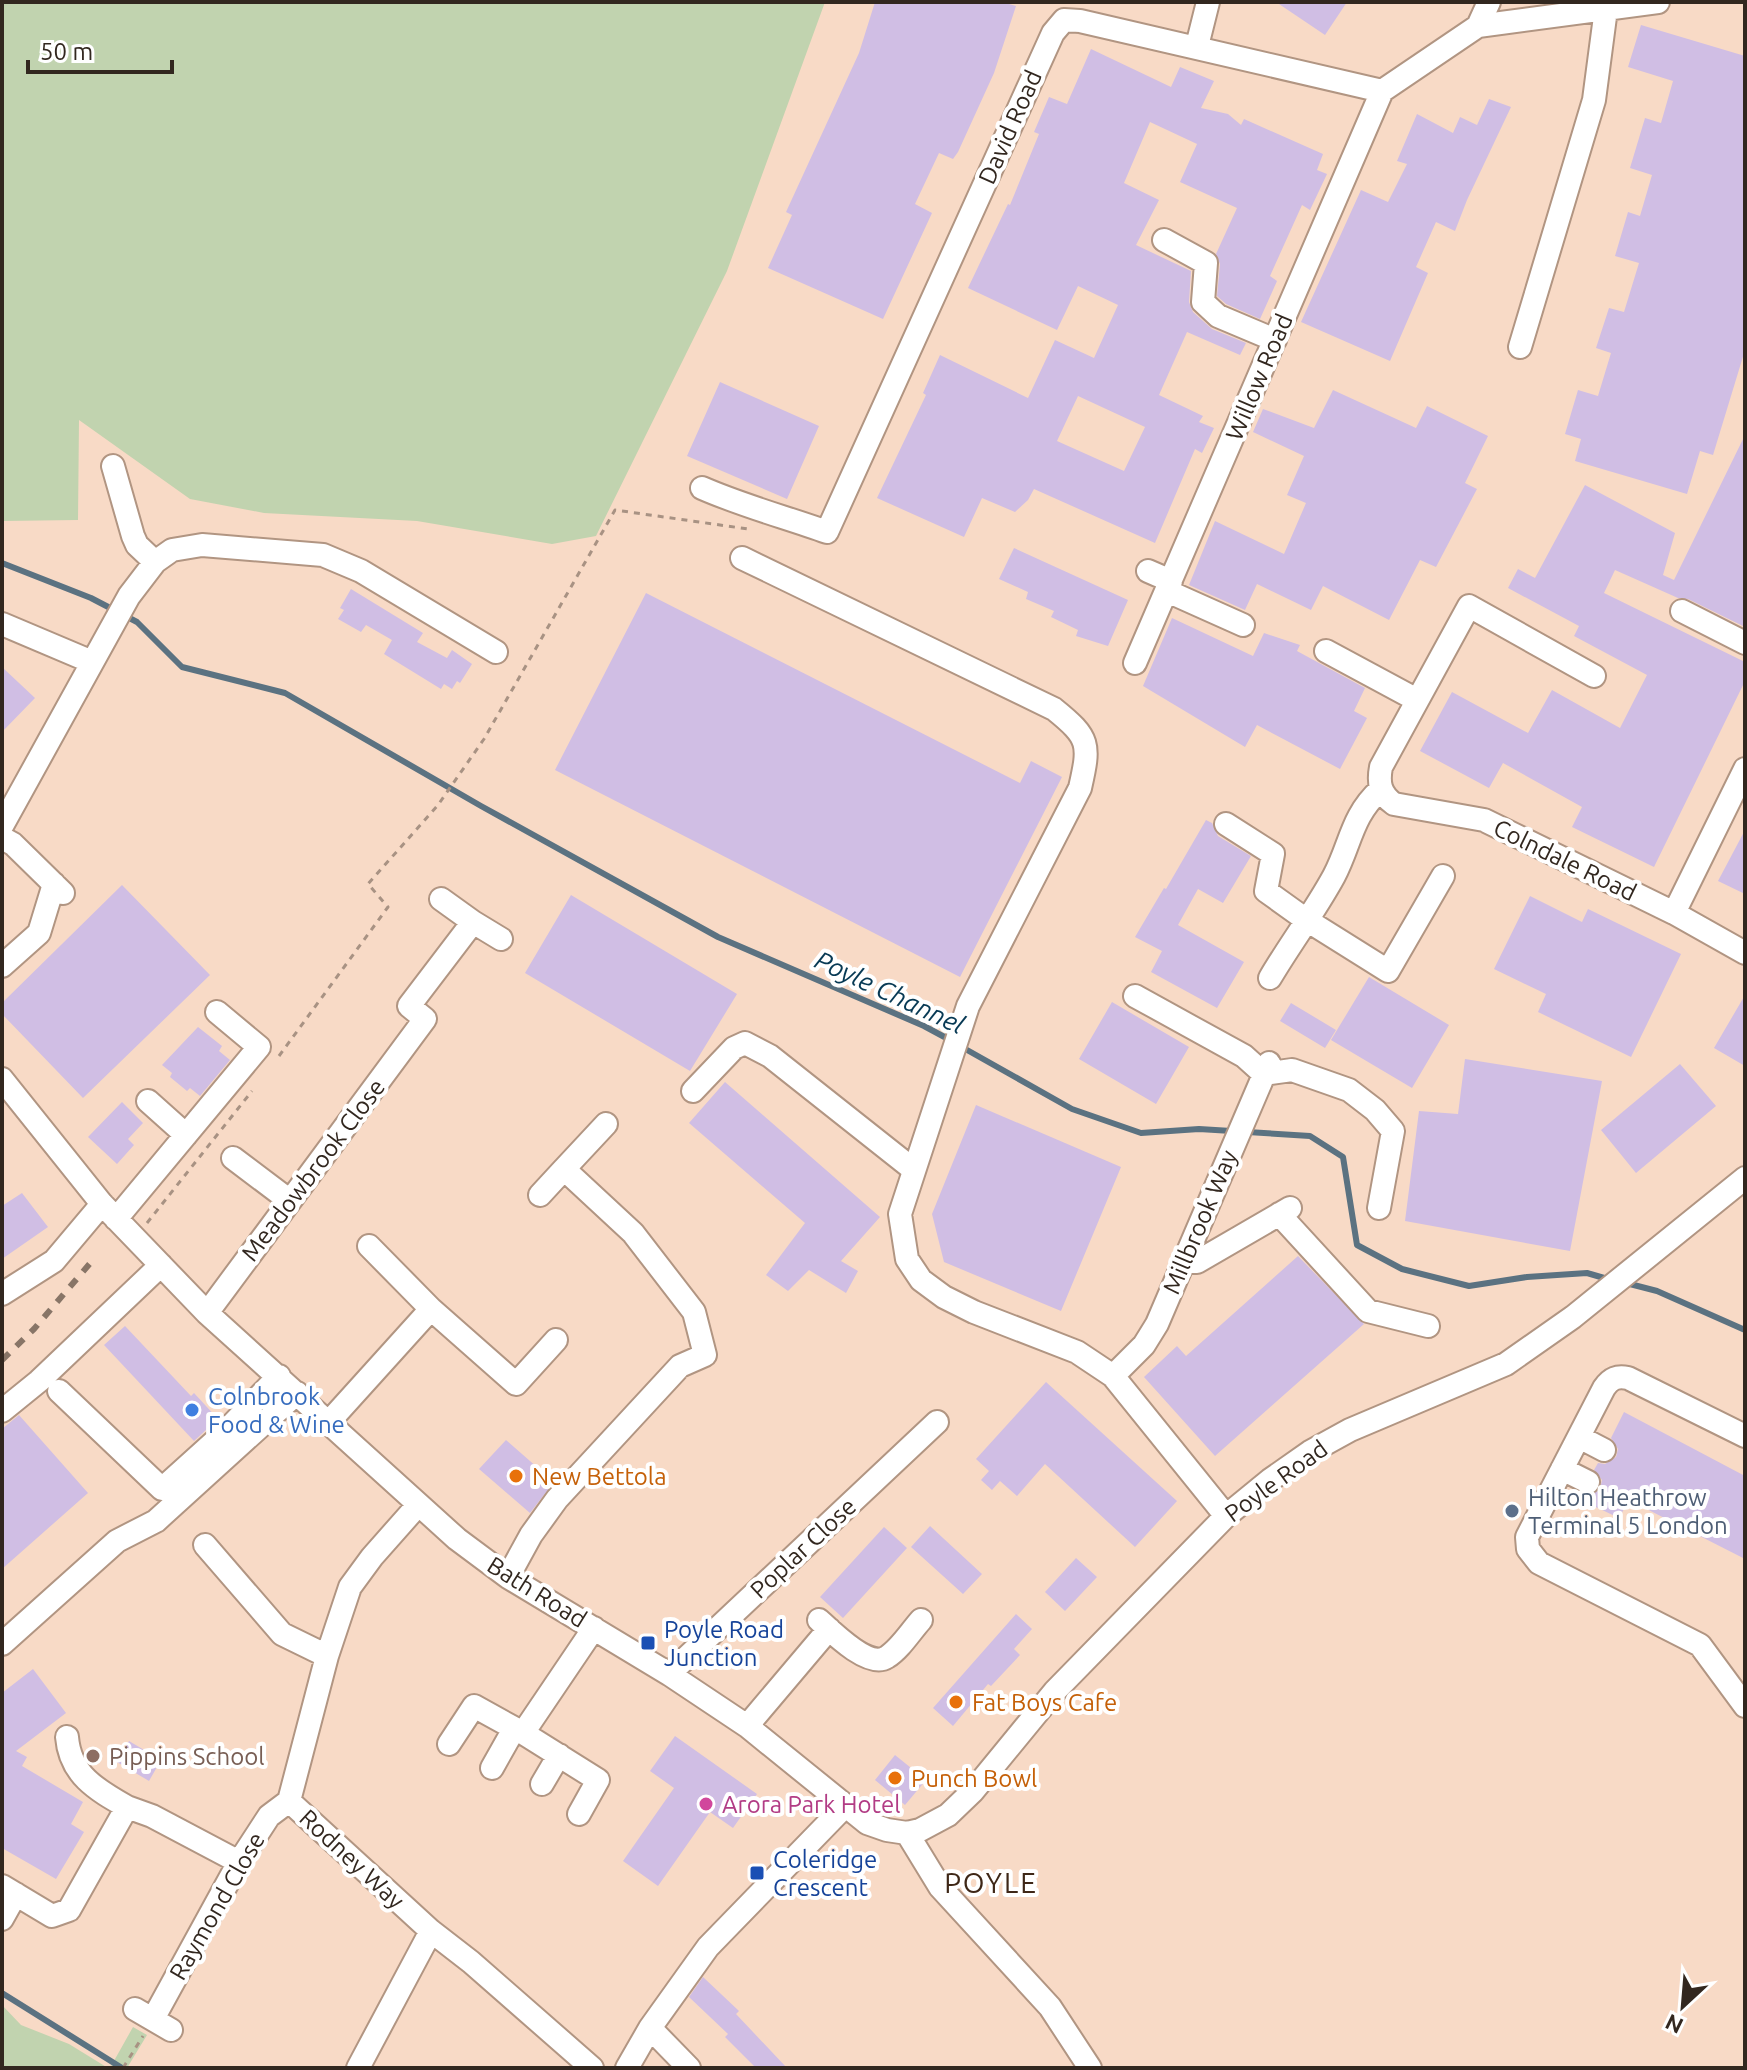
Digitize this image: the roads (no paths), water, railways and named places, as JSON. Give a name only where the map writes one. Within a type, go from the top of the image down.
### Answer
[{"type":"street","points":[[1197,46],[1208,2]]},
{"type":"street","points":[[1478,26],[1489,2]]},
{"type":"street","points":[[1382,91],[1478,26],[1658,2]]},
{"type":"street","points":[[1520,347],[1594,100],[1606,9]]},
{"type":"street","name":"David Road","points":[[702,488],[747,507],[827,532],[1064,11],[1080,21],[1382,91]]},
{"type":"street","name":"Willow Road","points":[[1135,663],[1382,91]]},
{"type":"street","points":[[1164,240],[1206,263],[1203,302],[1218,316],[1275,340]]},
{"type":"street","points":[[113,466],[137,545],[155,562]]},
{"type":"street","points":[[2,826],[129,596],[155,562],[172,550],[202,545],[323,555],[361,571],[496,652]]},
{"type":"street","points":[[742,558],[1054,709],[1079,729],[1088,754],[1080,788],[968,1006],[950,1059],[900,1214],[907,1259],[921,1280],[944,1297],[1077,1352],[1113,1376],[1226,1516]]},
{"type":"street","points":[[1148,571],[1169,586],[1243,625]]},
{"type":"street","points":[[1270,978],[1333,877],[1351,829],[1369,799],[1381,789],[1378,780],[1381,767],[1469,606],[1594,676]]},
{"type":"street","points":[[1682,611],[1745,643]]},
{"type":"street","points":[[2,624],[97,653]]},
{"type":"street","points":[[1326,651],[1417,700]]},
{"type":"street","points":[[1674,913],[1745,769]]},
{"type":"street","name":"Colndale Road","points":[[1381,789],[1394,804],[1484,820],[1674,913],[1745,953]]},
{"type":"street","points":[[1226,824],[1273,854],[1266,891],[1301,925],[1388,971],[1443,876]]},
{"type":"street","points":[[2,838],[13,844],[58,888],[39,933],[2,966]]},
{"type":"street","points":[[441,899],[501,939]]},
{"type":"street","name":"Meadowbrook Close","points":[[207,1313],[290,1201],[426,1033],[425,1019],[409,1006],[473,922]]},
{"type":"street","points":[[1135,996],[1244,1056],[1263,1075],[1292,1070],[1313,1076],[1349,1090],[1375,1110],[1393,1131],[1379,1208]]},
{"type":"street","points":[[2,1294],[54,1261],[109,1212],[186,1135],[259,1047],[217,1012]]},
{"type":"street","points":[[693,1091],[734,1048],[745,1043],[770,1056],[914,1170]]},
{"type":"street","name":"Millbrook Way","points":[[1113,1376],[1144,1345],[1157,1324],[1263,1075]]},
{"type":"street","name":"Bath Road","points":[[2,1079],[109,1212],[207,1313],[457,1539],[508,1577],[669,1674],[747,1726],[867,1823],[907,1833]]},
{"type":"street","points":[[148,1101],[186,1135]]},
{"type":"street","points":[[540,1195],[606,1124]]},
{"type":"street","points":[[233,1158],[290,1201]]},
{"type":"street","points":[[508,1577],[531,1535],[557,1499],[680,1366],[705,1355],[694,1312],[633,1233],[564,1169]]},
{"type":"street","name":"Poyle Road","points":[[907,1833],[920,1830],[948,1815],[973,1791],[1055,1691],[1226,1516],[1270,1480],[1315,1449],[1350,1430],[1506,1364],[1562,1325],[1745,1178]]},
{"type":"street","points":[[1184,1261],[1197,1262],[1285,1211],[1368,1311],[1428,1326]]},
{"type":"street","points":[[369,1246],[431,1309],[516,1384],[556,1340]]},
{"type":"street","points":[[2,1411],[39,1381],[161,1265]]},
{"type":"street","points":[[328,1423],[431,1309]]},
{"type":"street","points":[[59,1391],[162,1489],[223,1434],[279,1376]]},
{"type":"street","points":[[1745,1436],[1628,1378],[1617,1376],[1604,1388],[1527,1537],[1528,1549],[1539,1563],[1700,1645],[1745,1706]]},
{"type":"street","points":[[2,1644],[117,1541],[156,1521],[297,1393]]},
{"type":"street","name":"Poplar Close","points":[[669,1674],[937,1422]]},
{"type":"street","points":[[1579,1437],[1604,1450]]},
{"type":"street","points":[[1562,1469],[1588,1482]]},
{"type":"street","name":"Rodney Way","points":[[418,1505],[350,1587],[327,1656],[289,1801],[431,1931],[592,2068]]},
{"type":"street","points":[[205,1545],[282,1634],[327,1656]]},
{"type":"street","points":[[747,1726],[824,1624],[865,1657],[878,1660],[887,1658],[921,1620]]},
{"type":"street","points":[[492,1768],[594,1628]]},
{"type":"street","points":[[449,1744],[474,1706],[598,1780],[579,1814]]},
{"type":"street","points":[[67,1737],[68,1754],[91,1786],[239,1862]]},
{"type":"street","points":[[542,1784],[559,1755]]},
{"type":"street","name":"Raymond Close","points":[[153,2019],[239,1862],[269,1816],[289,1801]]},
{"type":"street","points":[[2,1919],[9,1890],[52,1916],[69,1910],[127,1807]]},
{"type":"street","points":[[627,2068],[650,2028],[708,1947],[844,1807]]},
{"type":"street","points":[[907,1833],[940,1887],[1050,2007],[1090,2068]]},
{"type":"street","points":[[358,2068],[431,1931]]},
{"type":"street","points":[[650,2028],[689,2068]]},
{"type":"waterway","name":"Poyle Channel","points":[[2,563],[91,598],[137,622],[182,667],[285,693],[718,937],[950,1040]]},
{"type":"waterway","name":"Poyle Channel","points":[[960,1046],[1072,1109],[1141,1133],[1199,1129],[1310,1136],[1343,1157],[1357,1245],[1402,1269],[1469,1286],[1527,1277],[1587,1273],[1611,1280]]},
{"type":"waterway","name":"Poyle Channel","points":[[1626,1283],[1657,1291],[1745,1330]]},
{"type":"waterway","points":[[2,1993],[122,2068]]},
{"type":"railway","points":[[2,1360],[34,1329],[92,1261]]},
{"type":"place","name":"Colnbrook Food & Wine","points":[[192,1410]]},
{"type":"place","name":"New Bettola","points":[[516,1476]]},
{"type":"place","name":"Hilton Heathrow Terminal 5 London","points":[[1512,1511]]},
{"type":"place","name":"Poyle Road Junction","points":[[648,1643]]},
{"type":"place","name":"Fat Boys Cafe","points":[[956,1702]]},
{"type":"place","name":"Pippins School","points":[[93,1756]]},
{"type":"place","name":"Punch Bowl","points":[[895,1778]]},
{"type":"place","name":"Arora Park Hotel","points":[[706,1804]]},
{"type":"place","name":"Coleridge Crescent","points":[[757,1873]]},
{"type":"district","name":"POYLE","points":[[991,1882]]}]
